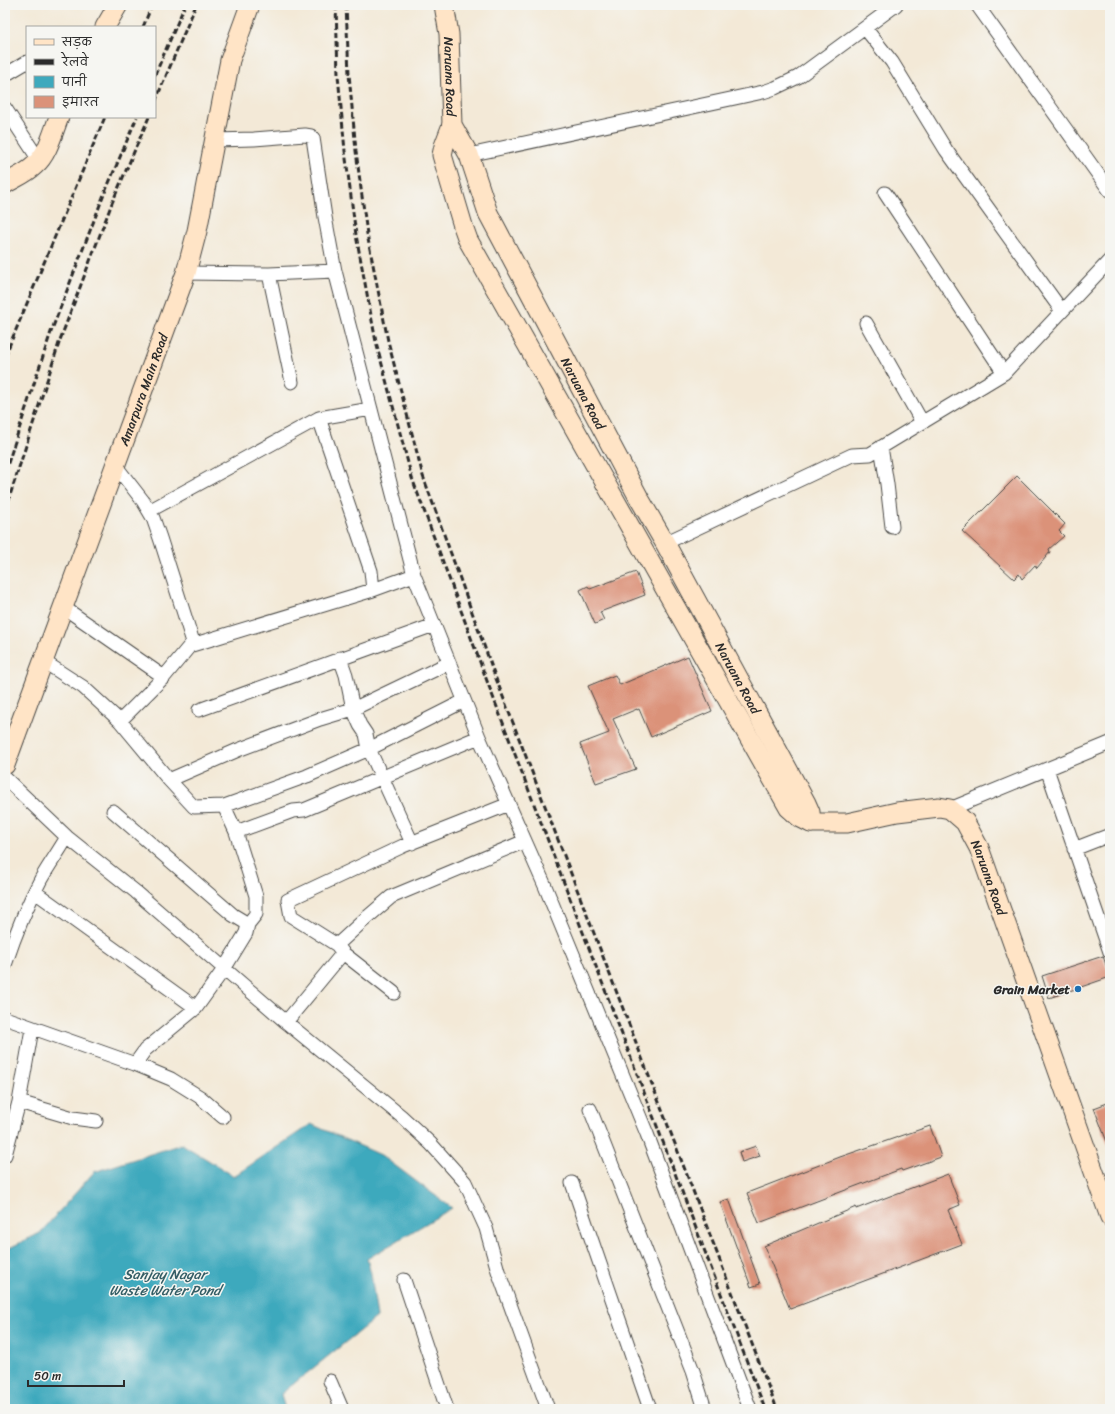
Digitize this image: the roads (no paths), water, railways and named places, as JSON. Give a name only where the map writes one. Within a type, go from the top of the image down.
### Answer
[{"type":"street","points":[[106,26],[118,5]]},
{"type":"street","name":"Amarpura Main Road","points":[[5,765],[186,273],[197,230],[230,60],[250,5]]},
{"type":"street","name":"Naruana Road","points":[[444,5],[449,34],[452,125],[469,155],[488,213],[639,498],[806,803],[810,812],[811,823]]},
{"type":"street","points":[[469,155],[763,92],[775,88],[798,77],[896,5]]},
{"type":"street","points":[[977,5],[1110,191]]},
{"type":"street","points":[[865,28],[892,62],[946,150],[1062,311]]},
{"type":"street","points":[[5,75],[26,63]]},
{"type":"street","points":[[5,108],[39,160]]},
{"type":"street","points":[[5,184],[30,169],[39,160],[47,146],[59,118]]},
{"type":"street","points":[[452,125],[442,155],[462,226],[468,240],[787,804],[799,817],[811,823],[847,823],[897,812],[939,807],[950,809],[1110,743]]},
{"type":"street","points":[[215,140],[305,134],[311,136],[314,141],[318,174],[335,271],[414,575],[479,737],[545,886],[647,1134],[750,1409]]},
{"type":"street","points":[[885,193],[1004,372]]},
{"type":"street","points":[[665,543],[852,455],[870,454],[1004,372],[1110,260]]},
{"type":"street","points":[[186,273],[269,274],[335,271]]},
{"type":"street","points":[[269,274],[292,382]]},
{"type":"street","points":[[866,323],[922,422]]},
{"type":"street","points":[[149,511],[319,418],[371,409]]},
{"type":"street","points":[[319,418],[371,571],[373,590]]},
{"type":"street","points":[[881,447],[892,527]]},
{"type":"street","points":[[115,465],[149,511],[160,538],[193,637],[192,645],[164,677],[120,720]]},
{"type":"street","points":[[192,645],[373,590],[414,575]]},
{"type":"street","points":[[63,607],[164,677]]},
{"type":"street","points":[[199,710],[434,625]]},
{"type":"street","points":[[340,658],[346,675],[353,709],[360,726],[366,734],[369,749],[412,843]]},
{"type":"street","points":[[43,662],[83,687],[120,720],[169,780],[194,807],[224,806],[307,776],[369,749],[464,701]]},
{"type":"street","points":[[169,780],[238,750],[320,719],[353,709],[449,663]]},
{"type":"street","points":[[236,832],[293,811],[304,810],[479,737]]},
{"type":"street","points":[[1047,769],[1074,849],[1107,933],[1110,952]]},
{"type":"street","points":[[5,778],[67,837],[136,892],[286,1022],[401,1116],[431,1144],[465,1182],[486,1228],[498,1270],[548,1409]]},
{"type":"street","points":[[394,993],[340,949],[291,916],[288,900],[412,843],[508,804]]},
{"type":"street","points":[[135,1064],[145,1050],[196,1008],[224,969],[246,933],[248,924],[256,914],[256,896],[236,832],[224,806]]},
{"type":"street","name":"Naruana Road","points":[[950,809],[965,822],[979,848],[1110,1217]]},
{"type":"street","points":[[113,811],[233,915],[248,924]]},
{"type":"street","points":[[1074,849],[1110,835]]},
{"type":"street","points":[[5,965],[18,927],[34,892],[67,837]]},
{"type":"street","points":[[286,1022],[362,921],[391,897],[525,841]]},
{"type":"street","points":[[34,892],[196,1008]]},
{"type":"street","points":[[5,1018],[32,1029],[135,1064],[171,1079],[200,1097],[223,1117]]},
{"type":"street","points":[[5,1155],[19,1102],[32,1029]]},
{"type":"street","points":[[19,1102],[73,1118],[96,1121]]},
{"type":"street","points":[[590,1109],[693,1371],[706,1409]]},
{"type":"street","points":[[572,1183],[650,1409]]},
{"type":"street","points":[[404,1280],[447,1409]]},
{"type":"street","points":[[330,1381],[342,1409]]},
{"type":"water","name":"Sanjay Nagar Waste Water Pond","points":[[311,1124],[381,1155],[452,1208],[367,1259],[371,1273],[377,1317],[281,1394],[285,1409],[5,1409],[5,1250],[40,1233],[94,1172],[182,1144],[234,1176]]},
{"type":"railway","points":[[143,26],[152,5]]},
{"type":"railway","points":[[156,73],[185,5]]},
{"type":"railway","points":[[156,100],[196,5]]},
{"type":"railway","points":[[336,5],[338,75],[345,151],[356,235],[376,342],[412,478],[487,681],[765,1409]]},
{"type":"railway","points":[[346,5],[349,74],[356,151],[367,234],[388,341],[423,476],[495,676],[777,1409]]},
{"type":"railway","points":[[5,356],[105,118]]},
{"type":"railway","points":[[5,472],[51,332],[103,197],[137,118]]},
{"type":"railway","points":[[5,511],[60,340],[112,203],[149,118]]},
{"type":"place","name":"Grain Market","points":[[1078,989]]}]
